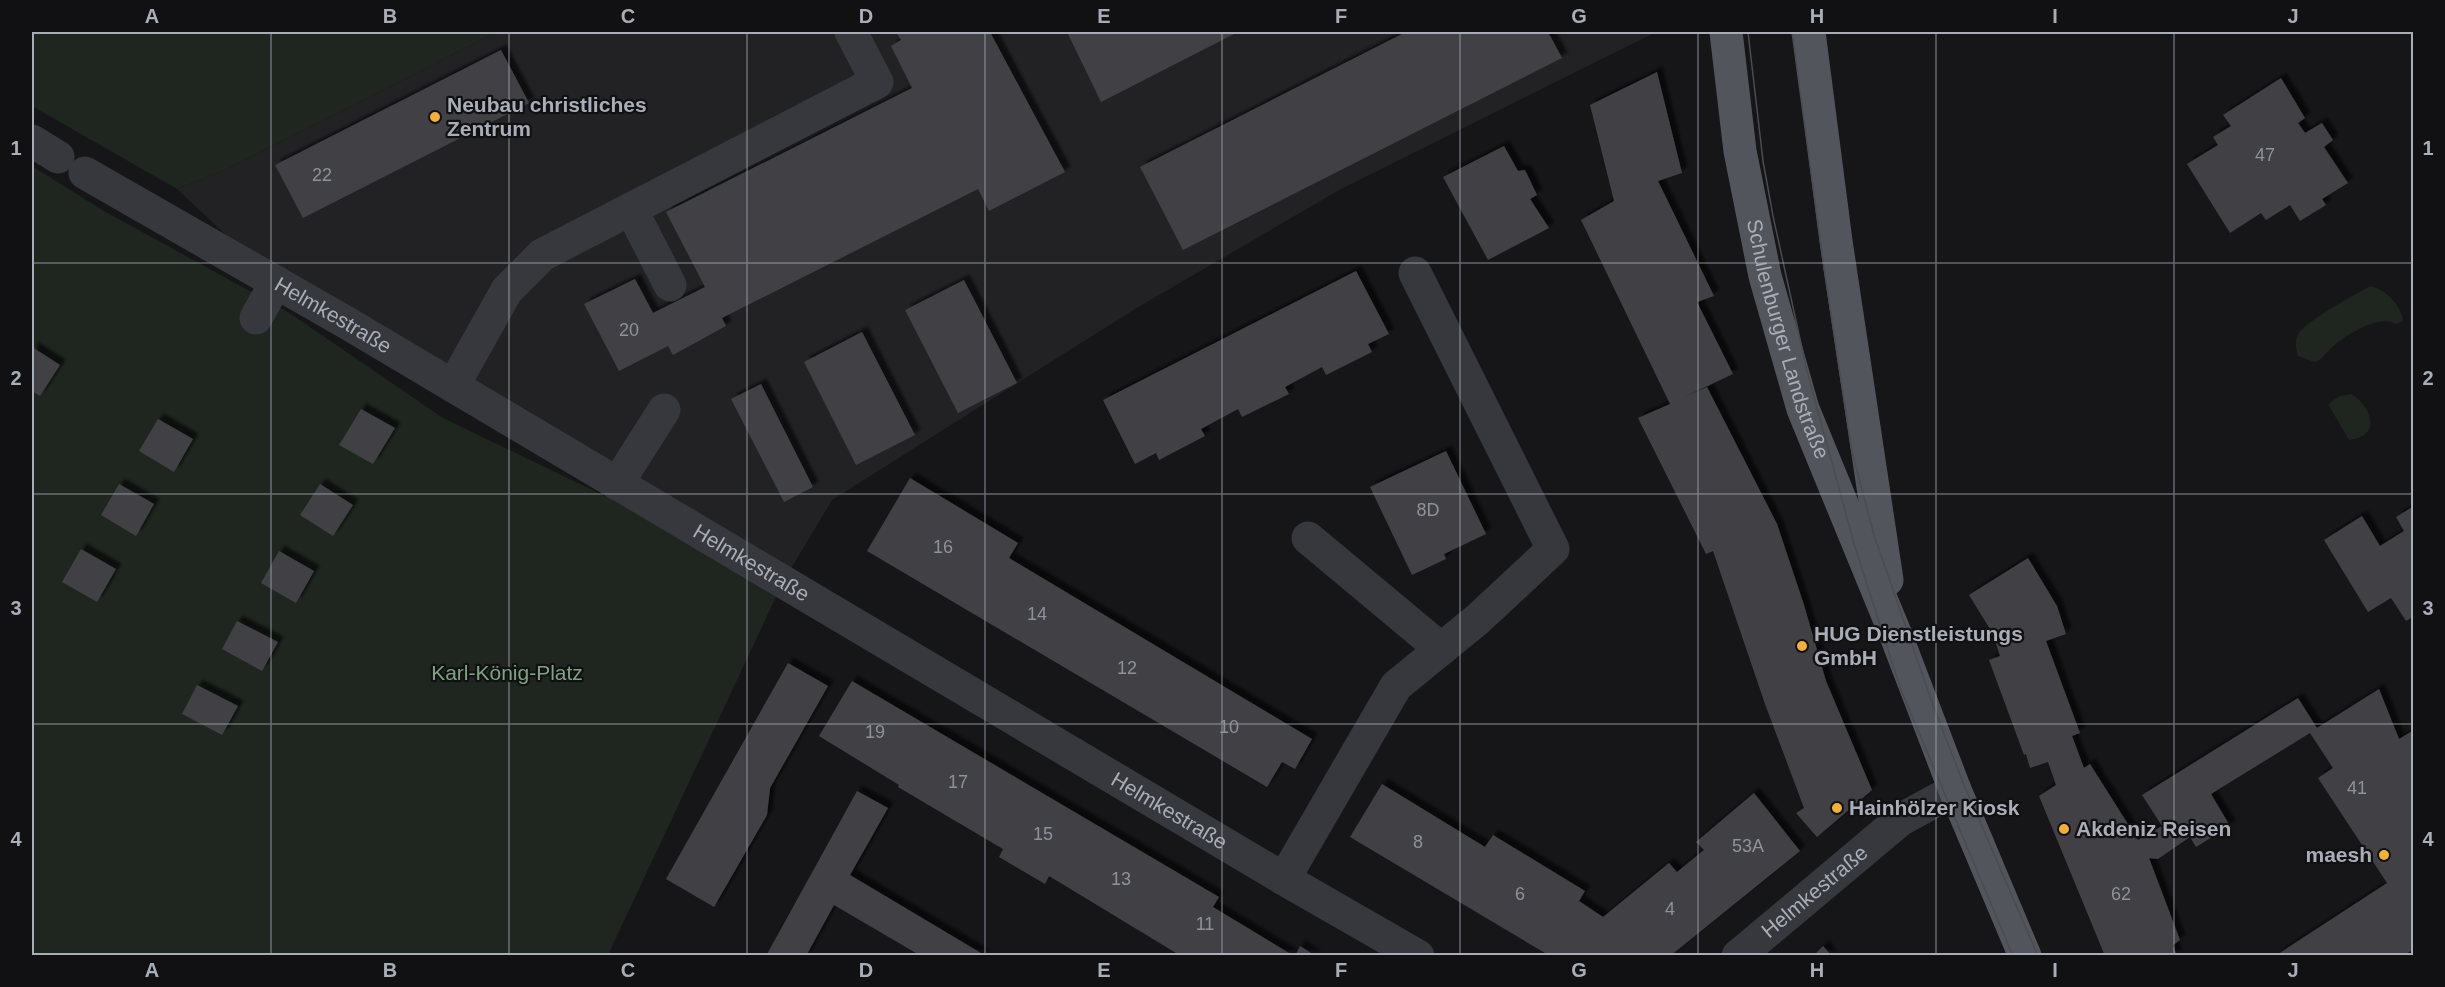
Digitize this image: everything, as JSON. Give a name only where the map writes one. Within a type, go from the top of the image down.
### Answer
[{"type":"main road","name":"Schulenburger Landstraße","points":[[1726,32],[1740,151],[1765,276],[1803,409],[1895,633],[1955,790],[2025,956]]},
{"type":"main road","name":"Schulenburger Landstraße","points":[[1809,32],[1836,241],[1895,633]]},
{"type":"street","points":[[453,386],[507,290],[542,255],[877,82],[850,32]]},
{"type":"street","name":"Helmkestraße","points":[[58,157],[276,282],[1418,956]]},
{"type":"street","points":[[631,209],[670,285]]},
{"type":"street","points":[[1284,879],[1396,686],[1478,619],[1553,549],[1414,273]]},
{"type":"street","points":[[256,318],[276,282]]},
{"type":"street","points":[[617,484],[664,410]]},
{"type":"street","points":[[1308,538],[1441,649]]},
{"type":"street","name":"Helmkestraße","points":[[1738,956],[1900,820],[1955,790]]},
{"type":"shaded area","points":[[497,32],[1656,32],[1341,189],[1135,309],[832,500],[783,582],[276,282],[177,189],[227,169]]},
{"type":"green space","points":[[32,32],[497,32],[227,169],[177,189],[32,106]]},
{"type":"green space","name":"Karl-König-Platz","points":[[32,166],[104,211],[288,312],[443,418],[783,582],[608,955],[32,955]]},
{"type":"green space","points":[[2371,286],[2392,299],[2403,321],[2396,324],[2389,321],[2380,322],[2361,328],[2343,339],[2315,362],[2298,356],[2296,338],[2304,328],[2332,308]]},
{"type":"green space","points":[[2351,394],[2364,405],[2370,420],[2370,427],[2360,438],[2349,440],[2328,404],[2340,396]]},
{"type":"building","points":[[896,32],[990,32],[1065,172],[989,211],[978,189],[722,318],[726,326],[673,355],[668,346],[619,371],[584,304],[635,279],[653,313],[705,287],[666,212],[912,88],[891,46],[901,40]]},
{"type":"building","points":[[1067,32],[1238,32],[1101,102]]},
{"type":"building","points":[[1406,32],[1548,32],[1562,58],[1183,250],[1140,167]]},
{"type":"building","name":"Neubau christliches Zentrum","points":[[501,50],[529,103],[303,218],[275,165]]},
{"type":"building","points":[[1657,72],[1682,173],[1658,181],[1714,296],[1697,302],[1733,374],[1682,398],[1707,387],[1777,524],[1826,681],[1872,790],[1817,837],[1796,813],[1804,808],[1765,704],[1713,551],[1706,554],[1638,418],[1670,404],[1581,220],[1614,201],[1590,105]]},
{"type":"building","points":[[2281,78],[2305,118],[2298,123],[2305,133],[2322,123],[2333,140],[2324,147],[2348,183],[2322,199],[2326,205],[2300,221],[2290,205],[2266,220],[2261,213],[2230,233],[2187,164],[2218,145],[2213,137],[2231,126],[2223,115]]},
{"type":"building","points":[[1504,146],[1518,171],[1525,170],[1537,195],[1530,199],[1549,228],[1488,260],[1443,177]]},
{"type":"building","points":[[1356,271],[1389,334],[1368,344],[1372,352],[1326,375],[1322,367],[1285,387],[1289,394],[1242,417],[1238,409],[1201,429],[1205,436],[1159,460],[1156,453],[1135,464],[1103,400]]},
{"type":"building","points":[[964,280],[1017,383],[958,413],[905,310]]},
{"type":"building","points":[[862,332],[915,435],[856,465],[804,362]]},
{"type":"building","points":[[32,347],[60,365],[40,396],[32,391]]},
{"type":"building","points":[[761,384],[813,487],[784,502],[731,399]]},
{"type":"building","points":[[361,409],[395,428],[373,464],[339,445]]},
{"type":"building","points":[[158,419],[193,439],[174,472],[139,451]]},
{"type":"building","points":[[1446,451],[1486,534],[1444,554],[1446,559],[1412,575],[1370,487]]},
{"type":"building","points":[[910,478],[1018,543],[1009,558],[1312,739],[1295,769],[1282,762],[1267,787],[867,551]]},
{"type":"building","points":[[119,484],[154,504],[136,536],[101,515]]},
{"type":"building","points":[[320,484],[353,505],[333,536],[300,515]]},
{"type":"building","points":[[2414,506],[2414,616],[2406,621],[2391,598],[2368,612],[2324,540],[2362,516],[2380,546],[2404,531],[2396,517]]},
{"type":"building","points":[[81,549],[116,569],[97,602],[62,582]]},
{"type":"building","points":[[279,551],[314,571],[296,603],[261,583]]},
{"type":"building","points":[[2028,558],[2057,606],[2066,634],[2046,641],[2080,733],[2072,736],[2084,768],[2090,764],[2138,840],[2162,826],[2142,795],[2298,698],[2317,728],[2379,689],[2399,739],[2414,730],[2414,949],[2403,956],[2275,956],[2387,883],[2318,778],[2333,768],[2310,733],[2211,794],[2230,826],[2196,847],[2190,837],[2158,859],[2149,858],[2180,940],[2173,945],[2177,956],[2105,956],[2039,796],[2056,785],[2048,762],[2030,768],[1989,660],[2000,656],[1993,634],[1969,595]]},
{"type":"building","points":[[237,621],[278,642],[262,671],[222,649]]},
{"type":"building","points":[[788,663],[828,686],[770,788],[767,815],[714,907],[666,879]]},
{"type":"building","points":[[852,681],[1219,897],[1213,907],[1294,956],[1181,956],[1049,876],[1045,884],[999,857],[1003,849],[898,787],[899,785],[819,736]]},
{"type":"building","points":[[197,685],[238,706],[222,735],[182,714]]},
{"type":"building","points":[[1382,784],[1485,847],[1493,835],[1585,891],[1579,901],[1603,917],[1669,863],[1677,872],[1704,850],[1696,842],[1754,793],[1800,851],[1670,956],[1550,956],[1350,837]]},
{"type":"building","points":[[857,791],[888,808],[850,875],[986,956],[921,956],[834,905],[806,956],[766,956]]},
{"type":"building","points":[[1300,946],[1316,956],[1295,956]]},
{"type":"building","points":[[1823,946],[1832,956],[1813,956]]},
{"type":"tram line","points":[[1748,32],[1763,161],[1773,216],[1807,371],[1855,547],[1901,690],[2013,956]]},
{"type":"tram line","points":[[1792,32],[1852,452],[1874,535],[1934,708],[1964,785],[2038,956]]},
{"type":"place","name":"Neubau christliches Zentrum","points":[[435,117]]},
{"type":"place","name":"HUG Dienstleistungs GmbH","points":[[1802,646]]},
{"type":"place","name":"Hainhölzer Kiosk","points":[[1837,808]]},
{"type":"place","name":"Akdeniz Reisen","points":[[2064,829]]},
{"type":"place","name":"maesh","points":[[2384,855]]}]
